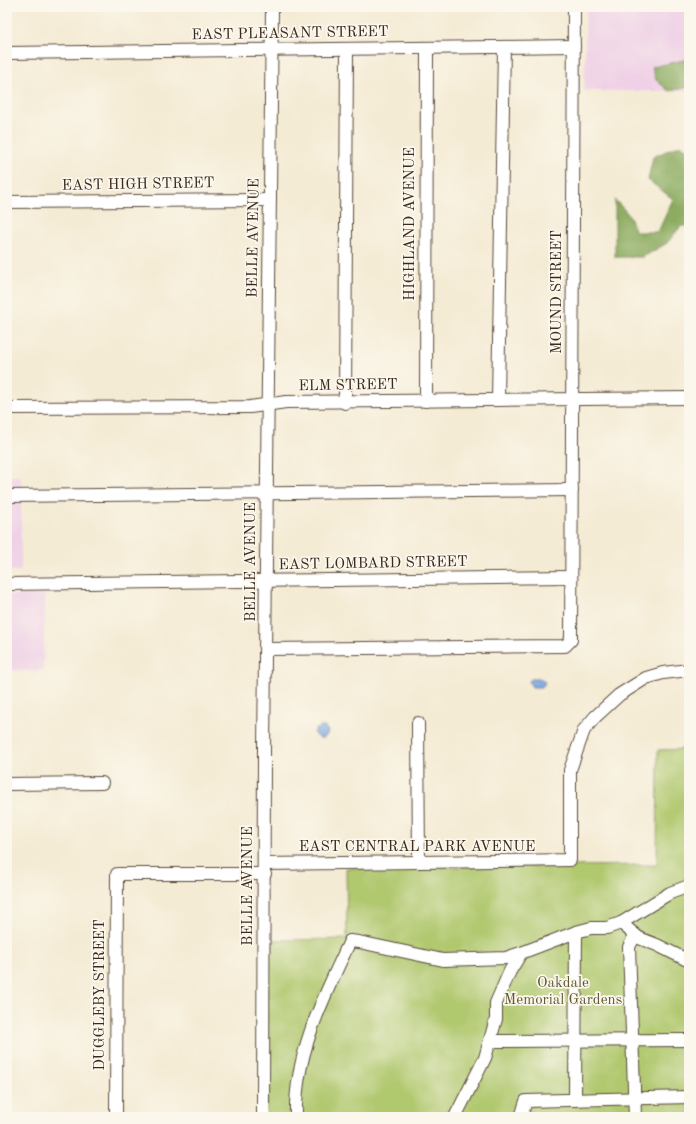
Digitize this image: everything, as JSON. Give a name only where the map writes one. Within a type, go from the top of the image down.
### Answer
[{"type":"street","name":"BELLE AVENUE","points":[[263,1117],[265,869],[264,749],[272,7]]},
{"type":"street","name":"MOUND STREET","points":[[266,649],[565,646],[571,640],[574,7]]},
{"type":"street","name":"EAST PLEASANT STREET","points":[[7,53],[574,46]]},
{"type":"street","points":[[498,400],[504,47]]},
{"type":"street","name":"HIGHLAND AVENUE","points":[[426,401],[427,48]]},
{"type":"street","points":[[345,403],[347,50]]},
{"type":"street","name":"EAST HIGH STREET","points":[[7,202],[270,200]]},
{"type":"street","name":"ELM STREET","points":[[7,408],[250,407],[286,402],[345,403],[573,398],[689,398]]},
{"type":"street","points":[[7,496],[267,492],[572,490]]},
{"type":"street","name":"EAST LOMBARD STREET","points":[[7,584],[571,577]]},
{"type":"street","name":"EAST CENTRAL PARK AVENUE","points":[[117,874],[419,862],[570,860],[570,770],[584,730],[595,717],[619,695],[646,678],[663,673],[689,670]]},
{"type":"street","points":[[418,722],[419,862]]},
{"type":"street","points":[[7,784],[102,783]]},
{"type":"street","name":"DUGGLEBY STREET","points":[[116,1117],[117,874]]},
{"type":"street","points":[[296,1117],[297,1084],[310,1031],[350,942],[359,942],[443,960],[506,958],[576,932],[591,928],[607,928],[621,924],[670,893],[689,886]]},
{"type":"street","points":[[621,924],[635,935],[689,961]]},
{"type":"street","points":[[575,1100],[576,932]]},
{"type":"street","points":[[635,935],[629,947],[635,1117]]},
{"type":"street","points":[[455,1117],[482,1064],[491,1041],[496,1019],[496,1003],[510,970],[521,952]]},
{"type":"street","points":[[491,1041],[689,1040]]},
{"type":"street","points":[[521,1117],[526,1101],[689,1097]]},
{"type":"shaded area","points":[[586,7],[689,7],[689,91],[584,91]]},
{"type":"shaded area","points":[[7,476],[21,476],[21,571],[7,571]]},
{"type":"shaded area","points":[[7,595],[45,595],[43,671],[7,670]]},
{"type":"green space","points":[[689,59],[689,87],[669,91],[656,80],[652,67]]},
{"type":"green space","points":[[680,145],[689,151],[689,226],[681,226],[667,243],[643,257],[615,257],[615,200],[629,215],[636,232],[658,232],[673,199],[648,180],[653,157]]},
{"type":"green space","name":"Oakdale Memorial Gardens","points":[[689,749],[689,1117],[266,1117],[267,940],[347,939],[346,868],[657,865],[658,750]]},
{"type":"water","points":[[531,679],[542,679],[545,683],[542,687],[532,687],[529,682]]},
{"type":"water","points":[[320,727],[325,727],[328,731],[324,738],[319,738],[314,734],[315,730]]}]
